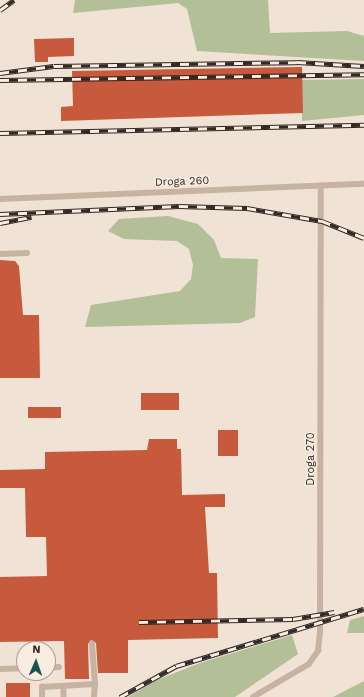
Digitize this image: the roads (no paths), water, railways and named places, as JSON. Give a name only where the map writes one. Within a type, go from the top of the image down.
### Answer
[{"type":"lane","name":"Droga 260","points":[[0,199],[364,184]]},
{"type":"lane","name":"Droga 270","points":[[253,697],[309,664],[318,651],[320,632],[321,186]]},
{"type":"lane","points":[[0,254],[27,253]]},
{"type":"lane","points":[[92,644],[95,684],[94,697]]},
{"type":"lane","points":[[0,669],[16,668]]},
{"type":"lane","points":[[42,697],[42,687],[95,684]]},
{"type":"lane","points":[[64,686],[64,697]]},
{"type":"railway","points":[[0,10],[14,0]]},
{"type":"railway","points":[[0,73],[54,66],[297,62],[364,66]]},
{"type":"railway","points":[[0,80],[364,74]]},
{"type":"railway","points":[[0,133],[364,125]]},
{"type":"railway","points":[[0,214],[179,206],[247,208],[322,221],[364,238]]},
{"type":"railway","points":[[0,223],[31,217]]},
{"type":"railway","points":[[120,697],[176,666],[364,609]]},
{"type":"railway","points":[[139,622],[293,619],[334,612]]}]
